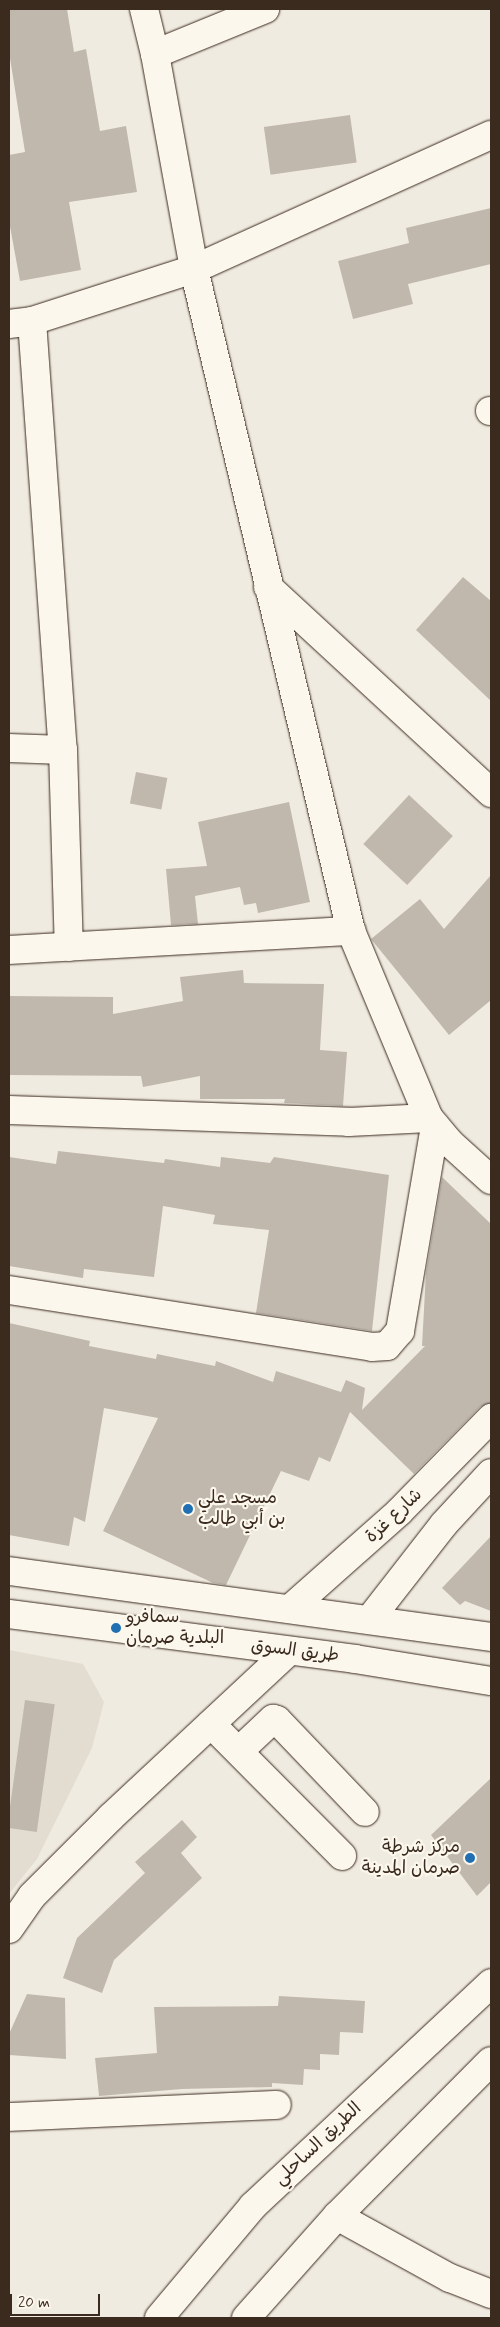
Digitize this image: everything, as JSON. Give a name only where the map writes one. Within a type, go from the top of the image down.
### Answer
[{"type":"main road","points":[[144,9],[155,54],[194,269],[351,931],[432,1122],[491,1180]]},
{"type":"main road","points":[[155,54],[265,9]]},
{"type":"main road","points":[[69,947],[63,750],[21,322],[194,269],[491,134]]},
{"type":"main road","points":[[268,587],[491,793]]},
{"type":"main road","points":[[9,748],[63,750]]},
{"type":"main road","points":[[9,950],[351,931]]},
{"type":"main road","points":[[9,1110],[349,1122],[432,1122]]},
{"type":"main road","points":[[9,1290],[372,1347],[387,1346],[400,1331],[432,1122]]},
{"type":"main road","name":"شارع غزة","points":[[291,1608],[400,1512],[491,1418]]},
{"type":"main road","points":[[355,1659],[370,1619],[444,1524],[491,1472]]},
{"type":"main road","points":[[9,1571],[291,1608],[491,1637]]},
{"type":"main road","name":"طريق السوق","points":[[9,1614],[355,1659],[491,1681]]},
{"type":"main road","points":[[9,1930],[32,1896],[111,1817],[289,1651]]},
{"type":"main road","points":[[238,1751],[273,1719],[277,1720],[365,1812]]},
{"type":"main road","points":[[211,1724],[342,1856]]},
{"type":"main road","name":"الطريق الساحلي","points":[[159,2318],[253,2206],[491,1983]]},
{"type":"main road","points":[[246,2318],[337,2216],[491,2061]]},
{"type":"main road","points":[[9,2117],[277,2105]]},
{"type":"main road","points":[[337,2216],[450,2278],[491,2294]]},
{"type":"shaded area","points":[[9,1650],[83,1664],[104,1702],[92,1748],[37,1859],[9,1894]]},
{"type":"building","points":[[9,9],[67,9],[74,52],[86,49],[100,131],[126,126],[137,192],[69,202],[81,270],[20,281],[9,221],[9,155],[25,152],[9,52]]},
{"type":"building","points":[[350,115],[357,163],[271,175],[264,127]]},
{"type":"building","points":[[491,208],[491,264],[408,284],[413,304],[353,319],[338,261],[409,243],[406,228]]},
{"type":"building","points":[[463,577],[491,601],[491,701],[416,630]]},
{"type":"building","points":[[136,772],[167,778],[161,810],[130,803]]},
{"type":"building","points":[[409,795],[453,836],[407,885],[363,844]]},
{"type":"building","points":[[289,802],[310,902],[258,913],[256,903],[244,905],[240,887],[195,896],[198,924],[171,925],[166,869],[207,866],[198,822]]},
{"type":"building","points":[[491,875],[491,1000],[449,1035],[371,939],[420,899],[444,929]]},
{"type":"building","points":[[243,970],[244,983],[324,984],[320,1050],[347,1052],[343,1106],[284,1103],[285,1099],[200,1099],[200,1076],[143,1087],[141,1076],[9,1075],[9,996],[113,997],[113,1014],[183,1001],[180,977]]},
{"type":"building","points":[[58,1151],[164,1163],[165,1159],[220,1167],[221,1157],[270,1163],[274,1157],[389,1175],[372,1331],[256,1313],[269,1230],[213,1224],[215,1215],[163,1206],[154,1277],[84,1269],[83,1278],[9,1266],[9,1157],[56,1164]]},
{"type":"building","points":[[442,1177],[491,1224],[491,1403],[480,1407],[414,1474],[350,1412],[330,1462],[319,1457],[309,1481],[281,1471],[226,1585],[213,1583],[103,1531],[158,1418],[104,1408],[85,1522],[74,1517],[69,1546],[9,1535],[9,1323],[90,1341],[89,1346],[156,1359],[157,1354],[215,1366],[216,1361],[273,1382],[276,1371],[341,1392],[346,1380],[365,1388],[362,1410],[425,1346],[422,1346],[426,1272]]},
{"type":"building","points":[[491,1536],[491,1611],[465,1601],[460,1605],[442,1588]]},
{"type":"building","points":[[25,1700],[55,1704],[37,1832],[9,1828],[9,1814]]},
{"type":"building","name":"مركز شرطة صرمان المدينة","points":[[491,1778],[491,1882],[477,1896],[431,1835]]},
{"type":"building","points":[[182,1820],[197,1837],[181,1853],[202,1878],[114,1960],[102,1993],[63,1978],[77,1938],[145,1873],[135,1862]]},
{"type":"building","points":[[27,1994],[65,1998],[66,2059],[9,2055],[9,2034]]},
{"type":"building","points":[[279,1996],[365,2001],[363,2033],[340,2032],[339,2055],[320,2054],[320,2070],[304,2069],[303,2085],[272,2083],[272,2087],[182,2089],[99,2096],[95,2058],[157,2053],[154,2007],[278,2006]]},
{"type":"place","name":"مسجد علي بن أبي طالب","points":[[188,1509]]},
{"type":"place","name":"سمافرو البلدية صرمان","points":[[116,1628]]},
{"type":"place","name":"مركز شرطة صرمان المدينة","points":[[470,1858]]}]
